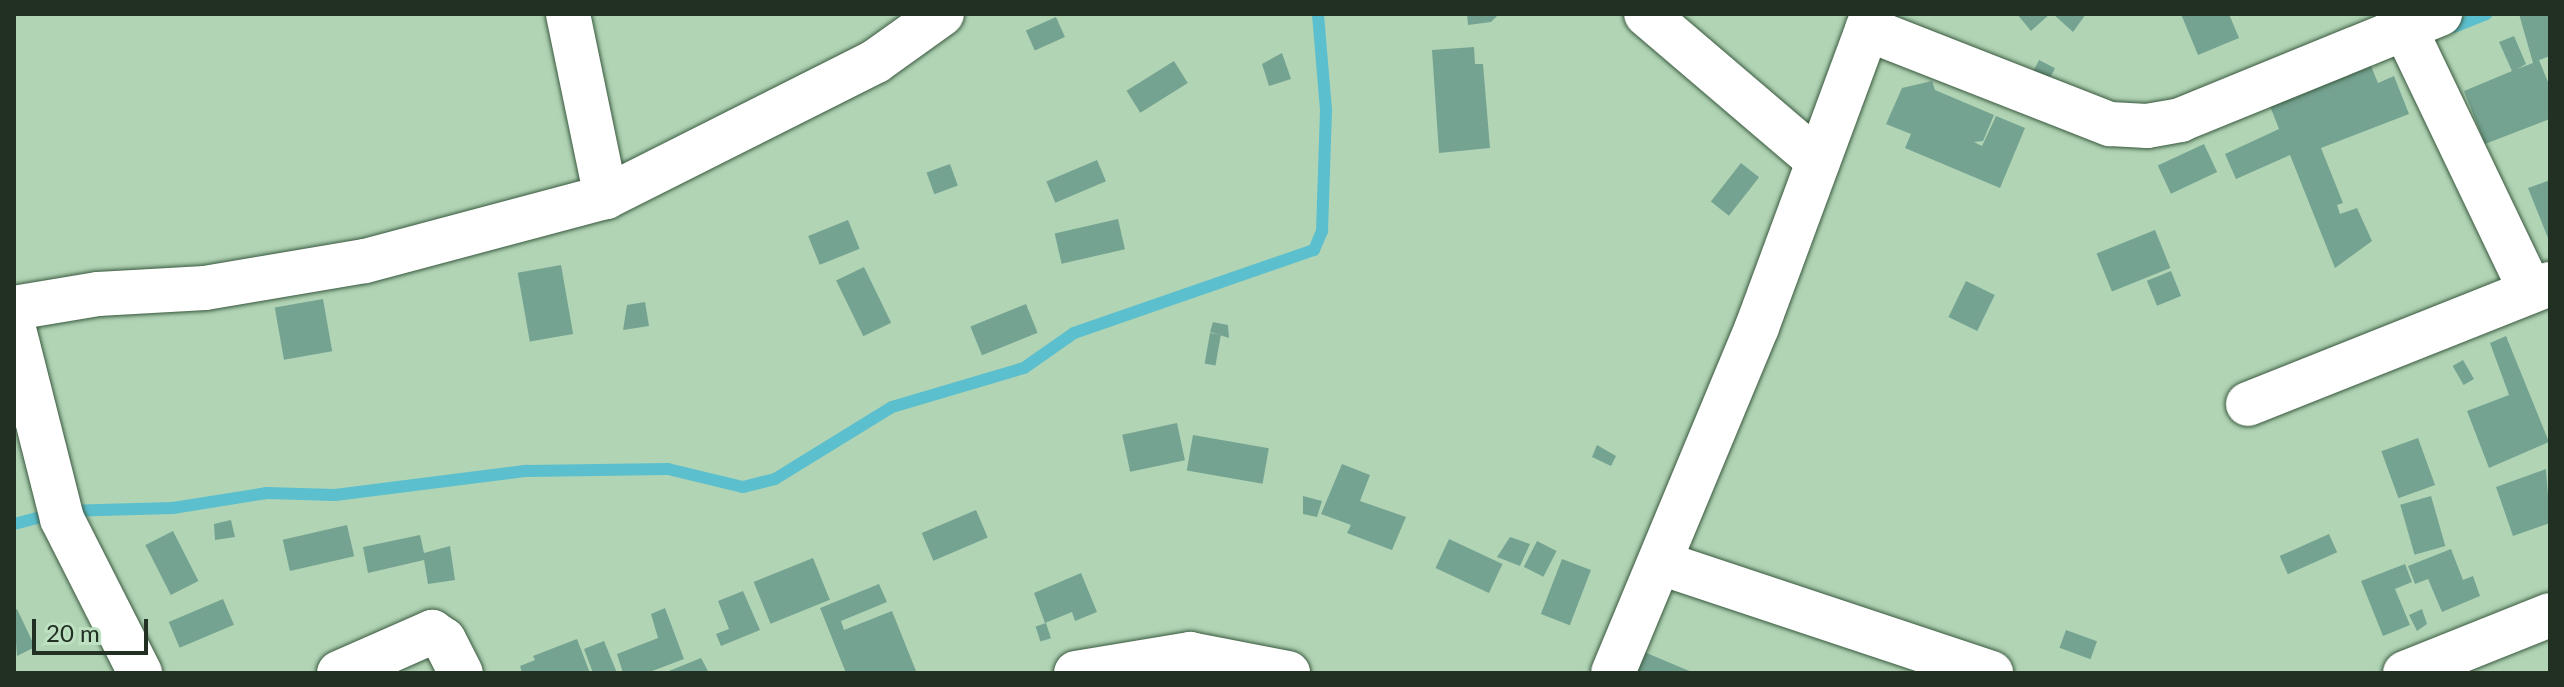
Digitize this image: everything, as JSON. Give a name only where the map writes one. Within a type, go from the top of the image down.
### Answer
[{"type":"street","points":[[568,14],[606,197]]},
{"type":"street","points":[[14,308],[98,294],[205,288],[365,261],[606,197],[876,61],[942,14]]},
{"type":"street","points":[[1646,14],[1818,161]]},
{"type":"street","points":[[1613,673],[1661,563],[1870,21],[2110,124],[2147,126],[2180,120],[2414,19],[2540,288],[2248,404]]},
{"type":"street","points":[[14,329],[66,530],[140,673]]},
{"type":"street","points":[[1661,563],[1991,673]]},
{"type":"street","points":[[2405,673],[2550,615]]},
{"type":"street","points":[[339,673],[432,632],[444,640],[461,673]]},
{"type":"street","points":[[1076,673],[1190,654],[1288,673]]},
{"type":"building","points":[[1467,14],[1499,14],[1491,22],[1468,25]]},
{"type":"building","points":[[2017,14],[2050,14],[2031,31]]},
{"type":"building","points":[[2053,14],[2086,14],[2073,32]]},
{"type":"building","points":[[2181,14],[2229,14],[2239,38],[2198,55]]},
{"type":"building","points":[[2519,14],[2550,14],[2550,56],[2539,60],[2550,87],[2550,119],[2485,144],[2464,91],[2512,71],[2499,42],[2514,36],[2526,64],[2517,69],[2533,63]]},
{"type":"building","points":[[1056,17],[1065,37],[1035,51],[1026,30]]},
{"type":"building","points":[[1474,47],[1475,64],[1483,64],[1490,148],[1439,153],[1432,50]]},
{"type":"building","points":[[1282,53],[1291,79],[1269,86],[1262,64]]},
{"type":"building","points":[[2039,60],[2055,68],[2050,79],[2034,71]]},
{"type":"building","points":[[1174,61],[1188,83],[1140,113],[1127,91]]},
{"type":"building","points":[[2371,66],[2378,83],[2394,76],[2409,114],[2321,148],[2343,203],[2337,205],[2340,214],[2357,208],[2372,241],[2335,268],[2290,155],[2236,179],[2225,154],[2279,129],[2270,106]]},
{"type":"building","points":[[1932,81],[1935,90],[1994,115],[1983,141],[1974,142],[1982,146],[1996,116],[2025,128],[2000,188],[1905,148],[1911,134],[1886,124],[1902,88]]},
{"type":"building","points":[[2204,144],[2217,172],[2171,194],[2158,166]]},
{"type":"building","points":[[1097,160],[1106,181],[1055,203],[1046,181]]},
{"type":"building","points":[[1741,163],[1759,177],[1729,216],[1711,202]]},
{"type":"building","points":[[950,164],[958,186],[934,194],[927,173]]},
{"type":"building","points":[[2550,180],[2550,243],[2528,188]]},
{"type":"building","points":[[1118,219],[1125,249],[1062,264],[1055,234]]},
{"type":"building","points":[[848,220],[860,249],[820,265],[808,236]]},
{"type":"building","points":[[2155,230],[2170,268],[2112,292],[2097,254]]},
{"type":"building","points":[[561,265],[573,334],[530,342],[518,273]]},
{"type":"building","points":[[864,267],[891,323],[863,336],[836,281]]},
{"type":"building","points":[[2171,271],[2181,296],[2157,306],[2147,281]]},
{"type":"building","points":[[1966,281],[1995,295],[1977,331],[1948,317]]},
{"type":"building","points":[[323,299],[332,351],[284,360],[275,308]]},
{"type":"building","points":[[645,302],[649,326],[623,330],[627,305]]},
{"type":"building","points":[[1026,304],[1038,333],[982,355],[970,326]]},
{"type":"building","points":[[1213,322],[1228,325],[1229,338],[1210,332]]},
{"type":"building","points":[[1210,333],[1221,335],[1215,365],[1205,364]]},
{"type":"building","points":[[2506,336],[2549,442],[2489,468],[2467,411],[2509,395],[2490,343]]},
{"type":"building","points":[[2463,360],[2474,379],[2464,385],[2453,366]]},
{"type":"building","points":[[1177,423],[1185,460],[1130,472],[1122,435]]},
{"type":"building","points":[[1193,435],[1269,448],[1263,484],[1187,470]]},
{"type":"building","points":[[2418,438],[2435,485],[2398,498],[2381,451]]},
{"type":"building","points":[[1597,445],[1616,456],[1611,466],[1592,457]]},
{"type":"building","points":[[1342,464],[1370,475],[1360,501],[1406,517],[1392,550],[1347,533],[1351,525],[1321,514]]},
{"type":"building","points":[[2546,469],[2550,523],[2513,536],[2496,487]]},
{"type":"building","points":[[1303,496],[1322,501],[1317,517],[1303,514]]},
{"type":"building","points":[[2431,496],[2445,546],[2415,555],[2400,505]]},
{"type":"building","points":[[976,510],[988,538],[933,561],[922,533]]},
{"type":"building","points":[[231,520],[235,537],[215,540],[214,524]]},
{"type":"building","points":[[347,525],[354,556],[290,571],[283,540]]},
{"type":"building","points":[[173,531],[198,581],[171,595],[145,545]]},
{"type":"building","points":[[2329,534],[2337,552],[2288,574],[2280,556]]},
{"type":"building","points":[[420,535],[424,553],[450,546],[455,580],[428,584],[424,560],[368,573],[363,547]]},
{"type":"building","points":[[1510,537],[1530,544],[1520,566],[1497,557]]},
{"type":"building","points":[[1449,539],[1502,564],[1489,593],[1435,568]]},
{"type":"building","points":[[1537,541],[1557,551],[1543,577],[1524,567]]},
{"type":"building","points":[[2451,549],[2463,580],[2473,576],[2480,596],[2442,612],[2428,579],[2415,584],[2408,566]]},
{"type":"building","points":[[813,558],[830,600],[771,624],[754,582]]},
{"type":"building","points":[[1562,559],[1591,570],[1570,625],[1541,614]]},
{"type":"building","points":[[2405,564],[2412,582],[2395,589],[2410,625],[2383,636],[2361,581]]},
{"type":"building","points":[[1081,573],[1097,612],[1075,621],[1072,612],[1045,623],[1034,593]]},
{"type":"building","points":[[879,584],[887,602],[841,621],[844,630],[892,611],[916,671],[846,673],[820,608]]},
{"type":"building","points":[[743,591],[760,630],[721,646],[716,634],[729,629],[718,601]]},
{"type":"building","points":[[223,599],[234,625],[180,648],[169,622]]},
{"type":"building","points":[[665,608],[684,659],[647,673],[623,673],[617,654],[658,638],[651,614]]},
{"type":"building","points":[[17,609],[35,647],[17,656],[14,611]]},
{"type":"building","points":[[2422,609],[2427,624],[2417,631],[2409,615]]},
{"type":"building","points":[[1046,623],[1051,638],[1040,642],[1036,626]]},
{"type":"building","points":[[2066,630],[2097,641],[2091,659],[2060,648]]},
{"type":"building","points":[[577,639],[590,673],[522,673],[520,666],[535,660],[533,656]]},
{"type":"building","points":[[604,641],[617,673],[593,673],[584,649]]},
{"type":"building","points":[[1642,651],[1694,673],[1633,673]]},
{"type":"building","points":[[701,658],[709,673],[664,673]]},
{"type":"waterway","points":[[14,524],[64,511],[173,508],[267,493],[335,495],[526,471],[668,469],[743,487],[775,479],[892,407],[1024,368],[1074,333],[1314,250],[1322,231],[1326,110],[1318,14]]},
{"type":"waterway","points":[[2454,27],[2486,14]]}]
